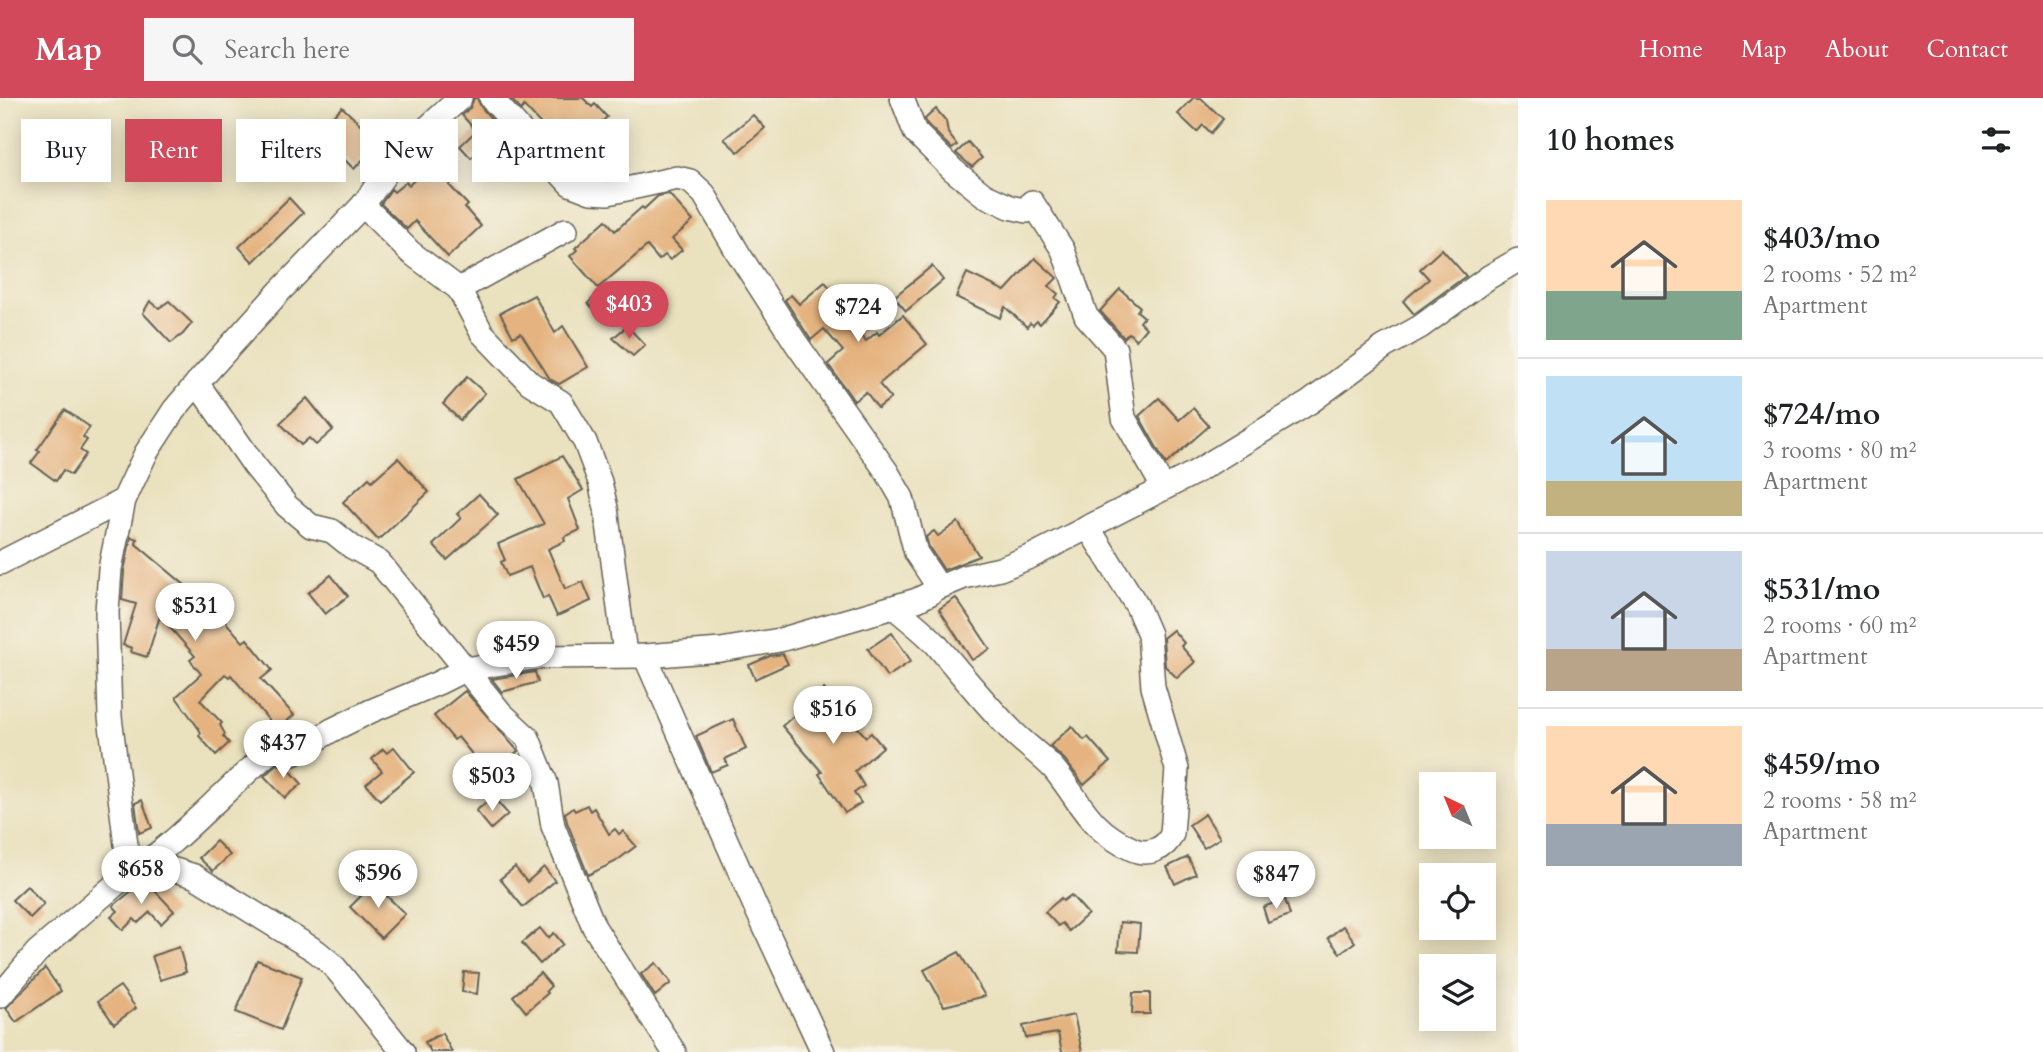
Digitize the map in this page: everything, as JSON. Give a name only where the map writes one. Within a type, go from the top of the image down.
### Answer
[{"type":"street","points":[[123,878],[127,853],[110,717],[107,612],[110,569],[124,500],[146,453],[174,410],[363,205],[401,152],[460,98]]},
{"type":"street","points":[[491,98],[570,184],[591,192],[608,193],[677,178],[690,181],[704,194],[775,310],[902,498],[916,553],[936,583],[933,590]]},
{"type":"street","points":[[902,98],[915,132],[969,183],[984,195],[1010,207],[1027,211],[1032,202],[1039,209],[1063,250],[1086,316],[1115,349],[1124,418],[1163,487]]},
{"type":"street","points":[[363,205],[410,252],[459,289],[482,333],[530,383],[561,402],[585,442],[600,482],[635,655],[823,1052]]},
{"type":"street","points":[[459,289],[566,230]]},
{"type":"street","points":[[0,996],[37,952],[123,878],[149,862],[274,749],[293,754],[332,730],[466,669],[539,657],[721,650],[780,640],[895,608],[926,596],[964,576],[1000,569],[1032,556],[1194,472],[1310,402],[1384,347],[1420,327],[1489,277],[1518,260]]},
{"type":"street","points":[[197,383],[274,492],[311,526],[332,531],[352,547],[379,562],[501,713],[528,738],[546,783],[553,826],[594,927],[674,1052]]},
{"type":"street","points":[[0,563],[124,500]]},
{"type":"street","points":[[895,608],[935,642],[951,665],[1015,734],[1052,768],[1098,828],[1137,851],[1160,848],[1168,842],[1172,834],[1177,769],[1153,687],[1149,634],[1137,606],[1088,527]]},
{"type":"street","points":[[149,862],[194,876],[316,951],[333,965],[403,1052]]},
{"type":"building","points":[[474,98],[477,98],[491,119],[472,119],[472,126],[462,115],[470,108]]},
{"type":"building","points":[[510,98],[583,98],[592,107],[595,104],[607,117],[536,119],[524,106],[521,110]]},
{"type":"building","points":[[1193,98],[1201,98],[1223,119],[1211,133],[1203,125],[1197,132],[1178,114]]},
{"type":"building","points":[[342,107],[360,124],[360,163],[354,169],[346,161],[346,119],[330,119]]},
{"type":"building","points":[[936,109],[946,121],[948,133],[957,145],[952,149],[925,119]]},
{"type":"building","points":[[753,115],[765,128],[738,152],[724,139]]},
{"type":"building","points":[[472,135],[472,157],[460,146]]},
{"type":"building","points":[[968,142],[982,158],[972,167],[956,153]]},
{"type":"building","points":[[406,182],[409,185],[412,182],[453,182],[449,185],[468,205],[465,208],[481,226],[448,257],[415,221],[407,229],[381,204],[391,189],[394,192]]},
{"type":"building","points":[[669,194],[693,221],[672,239],[682,250],[670,260],[665,255],[659,260],[647,246],[598,288],[570,256],[577,250],[575,248],[606,220],[615,231],[658,196]]},
{"type":"building","points":[[289,198],[303,213],[253,262],[239,247]]},
{"type":"building","points":[[1442,249],[1466,276],[1414,314],[1403,301],[1429,279],[1420,269]]},
{"type":"building","points":[[1035,258],[1057,278],[1049,286],[1058,294],[1055,298],[1060,302],[1040,324],[1037,321],[1027,327],[1005,307],[1000,318],[956,297],[967,273],[1005,291]]},
{"type":"building","points":[[932,266],[943,280],[906,311],[894,297]]},
{"type":"building","points":[[825,282],[844,304],[839,309],[866,341],[877,332],[879,335],[903,315],[927,344],[879,384],[891,398],[878,408],[866,392],[854,401],[828,364],[843,351],[824,329],[811,340],[785,300],[791,295],[799,304]]},
{"type":"building","points":[[607,285],[618,296],[598,314],[588,303]]},
{"type":"building","points":[[1120,289],[1140,307],[1137,311],[1144,317],[1140,322],[1146,328],[1136,340],[1129,333],[1124,338],[1100,311]]},
{"type":"building","points":[[534,295],[555,333],[563,326],[588,367],[559,384],[550,379],[521,333],[513,337],[500,313]]},
{"type":"building","points":[[150,301],[159,308],[169,301],[192,323],[171,343],[143,313]]},
{"type":"building","points":[[627,326],[645,345],[633,356],[613,338]]},
{"type":"building","points":[[467,377],[485,393],[460,420],[443,404]]},
{"type":"building","points":[[307,398],[333,430],[316,445],[309,438],[301,445],[280,423]]},
{"type":"building","points":[[1159,398],[1179,420],[1193,408],[1209,426],[1166,464],[1139,416]]},
{"type":"building","points":[[65,410],[90,427],[83,437],[87,440],[80,450],[86,454],[71,475],[63,470],[56,481],[31,463]]},
{"type":"building","points":[[562,456],[583,490],[568,499],[580,530],[564,537],[565,541],[548,549],[565,589],[583,582],[591,601],[557,616],[548,596],[543,599],[530,567],[507,576],[501,562],[505,560],[498,544],[544,524],[518,479]]},
{"type":"building","points":[[398,458],[429,492],[378,540],[343,502],[369,478],[372,481]]},
{"type":"building","points":[[479,494],[498,515],[447,560],[433,545],[461,518],[457,514]]},
{"type":"building","points":[[958,522],[979,556],[944,570],[929,547],[926,537],[934,531],[938,536]]},
{"type":"building","points":[[131,537],[137,539],[136,544],[217,612],[243,642],[247,639],[272,670],[261,679],[294,715],[277,730],[231,675],[229,677],[225,674],[200,700],[222,723],[220,725],[225,734],[223,736],[229,743],[216,755],[199,736],[199,729],[176,697],[201,674],[190,660],[195,656],[160,616],[147,657],[131,652],[132,648],[123,645],[136,604],[122,600],[124,571]]},
{"type":"building","points":[[331,575],[348,596],[325,614],[308,593]]},
{"type":"building","points":[[956,598],[990,649],[972,660],[939,609]]},
{"type":"building","points":[[1173,630],[1184,643],[1181,646],[1195,662],[1177,678],[1165,666],[1163,638]]},
{"type":"building","points":[[892,633],[911,661],[887,677],[868,649]]},
{"type":"building","points":[[783,654],[788,664],[755,679],[749,665]]},
{"type":"building","points":[[535,672],[538,682],[502,692],[492,679]]},
{"type":"building","points":[[824,689],[866,737],[871,733],[883,747],[855,771],[864,786],[854,793],[861,803],[845,813],[819,774],[822,772],[782,726]]},
{"type":"building","points":[[465,691],[518,751],[489,775],[458,737],[454,740],[434,716]]},
{"type":"building","points":[[733,719],[746,749],[725,759],[728,765],[711,772],[696,736]]},
{"type":"building","points":[[1072,726],[1084,740],[1088,737],[1110,762],[1084,785],[1065,760],[1050,746]]},
{"type":"building","points":[[394,747],[414,772],[380,800],[366,784],[382,771],[372,759],[383,749],[387,753]]},
{"type":"building","points":[[277,764],[287,767],[302,784],[285,798],[264,776]]},
{"type":"building","points":[[493,797],[508,814],[491,829],[476,811]]},
{"type":"building","points":[[142,800],[152,828],[139,833],[135,803]]},
{"type":"building","points":[[587,805],[590,811],[594,808],[609,834],[615,829],[619,834],[623,831],[636,846],[615,862],[588,875],[565,813]]},
{"type":"building","points":[[1205,814],[1220,838],[1204,848],[1189,825]]},
{"type":"building","points":[[216,841],[230,855],[213,871],[199,858]]},
{"type":"building","points":[[1188,857],[1196,874],[1175,884],[1167,867]]},
{"type":"building","points":[[515,867],[527,882],[544,867],[555,881],[523,907],[500,879]]},
{"type":"building","points":[[145,880],[174,911],[161,924],[150,912],[138,923],[134,919],[123,930],[111,917],[118,911],[113,906]]},
{"type":"building","points":[[374,883],[405,914],[381,938],[350,907]]},
{"type":"building","points":[[27,886],[44,904],[30,918],[12,900]]},
{"type":"building","points":[[1071,895],[1088,914],[1069,931],[1062,923],[1058,926],[1045,912],[1061,898],[1063,901]]},
{"type":"building","points":[[1285,899],[1290,915],[1268,923],[1263,907]]},
{"type":"building","points":[[1120,922],[1140,924],[1138,952],[1118,951]]},
{"type":"building","points":[[1343,926],[1355,942],[1340,953],[1328,938]]},
{"type":"building","points":[[540,928],[548,938],[554,933],[563,944],[540,964],[522,943]]},
{"type":"building","points":[[179,947],[186,972],[160,980],[152,956]]},
{"type":"building","points":[[959,952],[985,996],[944,1006],[924,970]]},
{"type":"building","points":[[257,960],[302,977],[281,1030],[236,1012]]},
{"type":"building","points":[[656,963],[671,983],[655,996],[641,974]]},
{"type":"building","points":[[45,968],[61,991],[16,1022],[6,1008]]},
{"type":"building","points":[[464,972],[479,973],[477,994],[462,992]]},
{"type":"building","points":[[540,973],[551,986],[546,991],[548,993],[526,1012],[513,996]]},
{"type":"building","points":[[120,986],[136,1008],[114,1024],[98,1001]]},
{"type":"building","points":[[1133,993],[1150,993],[1150,1014],[1132,1014]]},
{"type":"building","points":[[1074,1015],[1082,1052],[1062,1052],[1058,1033],[1026,1038],[1023,1026]]},
{"type":"building","points":[[442,1033],[452,1052],[431,1052],[425,1042]]}]
